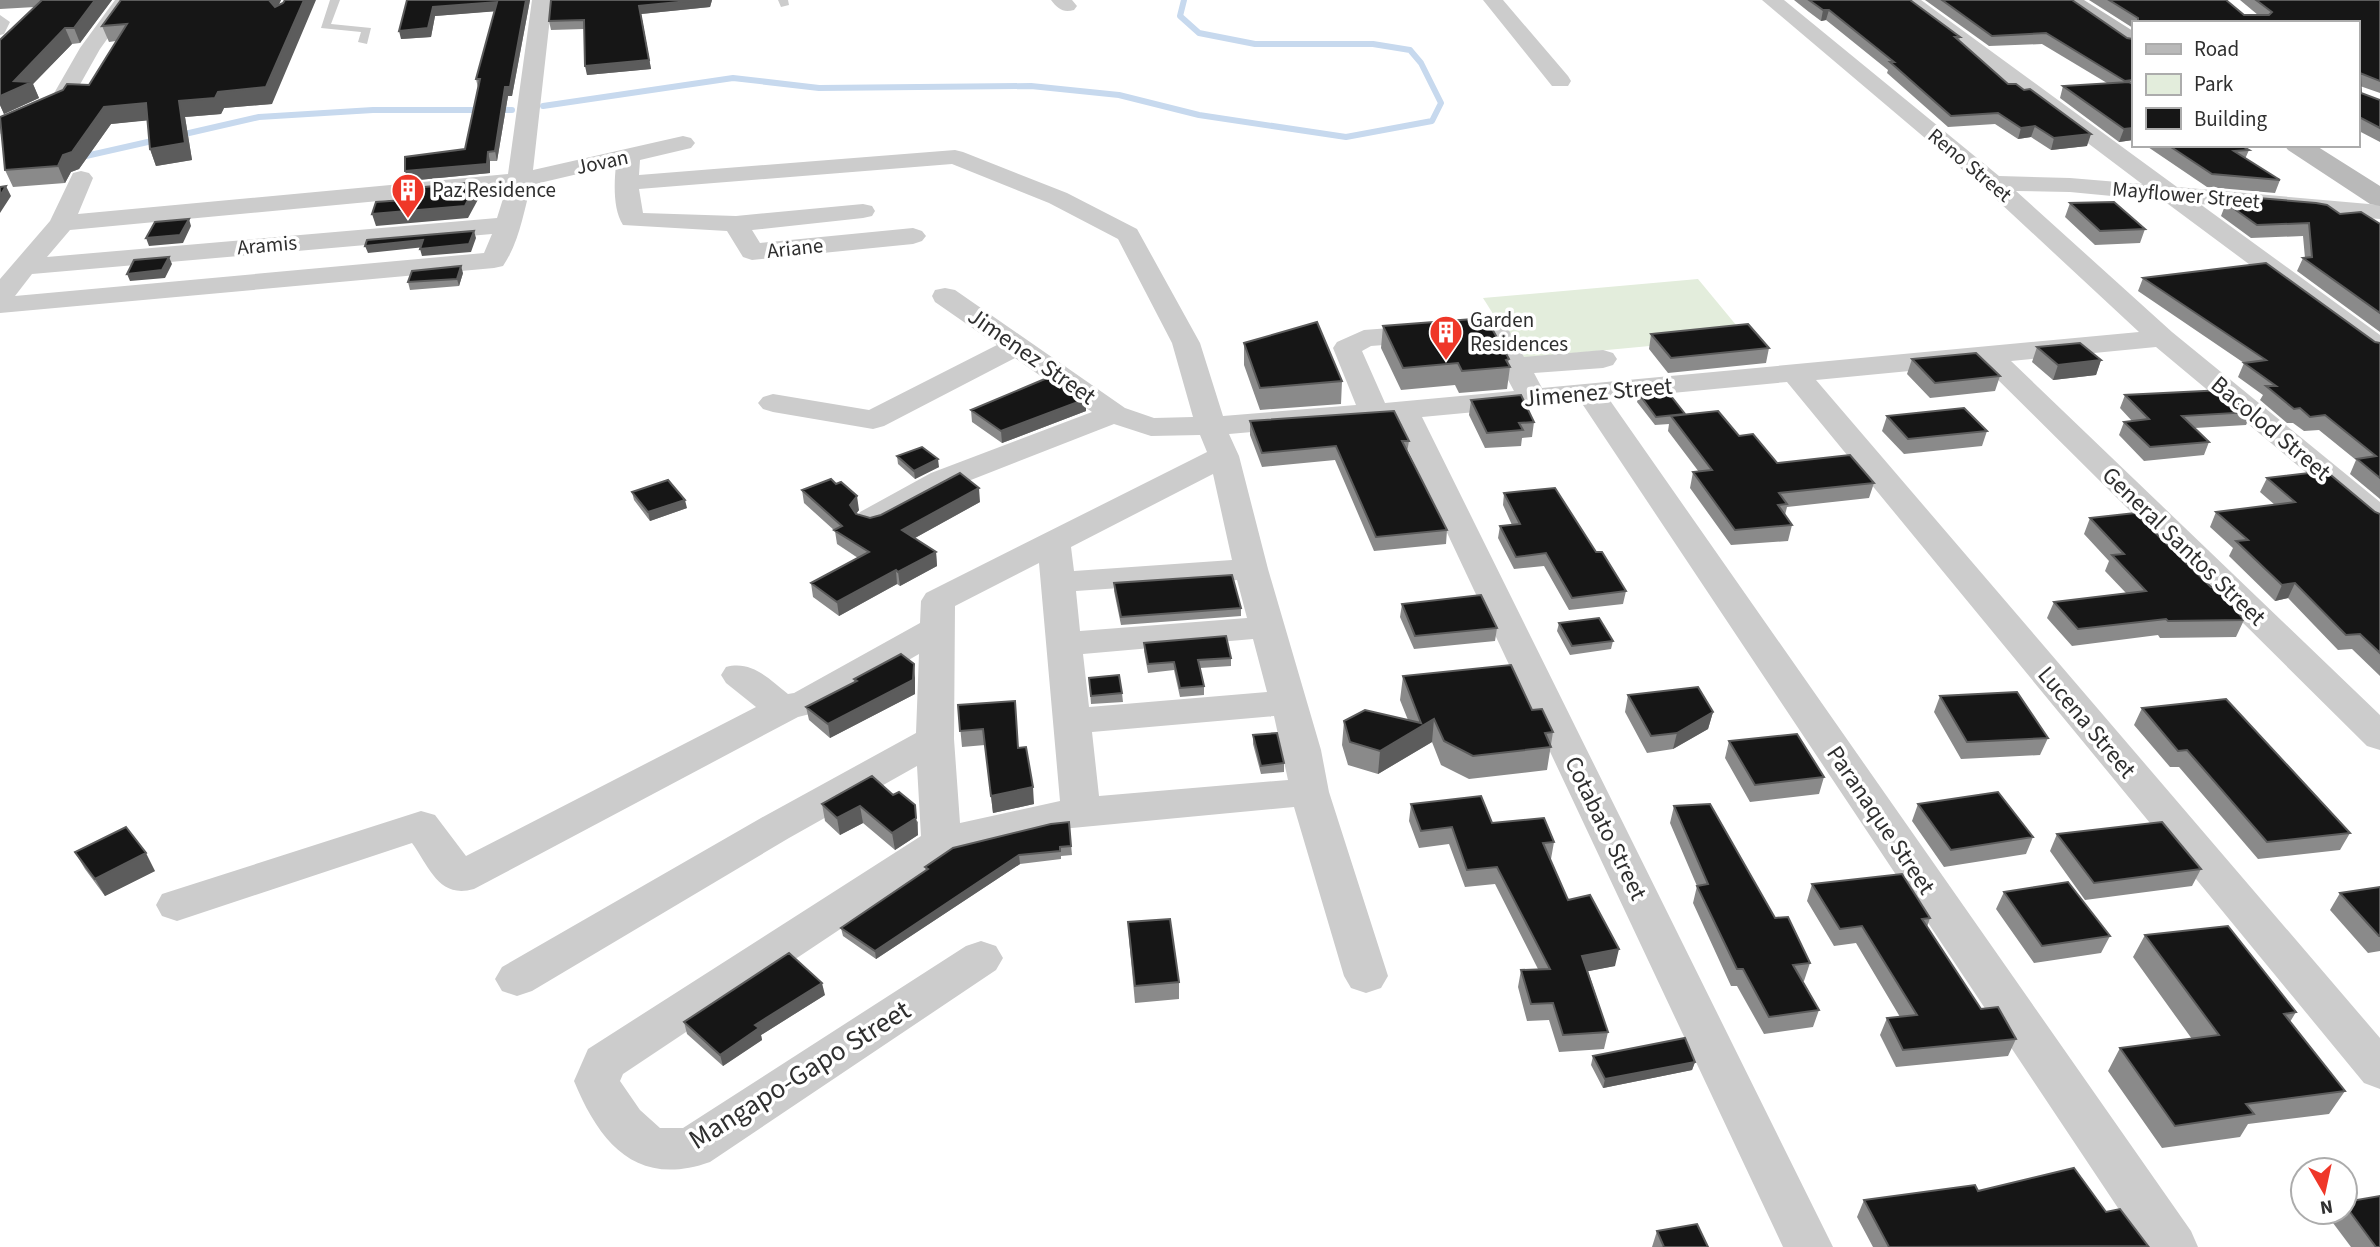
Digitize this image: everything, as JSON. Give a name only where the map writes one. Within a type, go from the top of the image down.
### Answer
[{"type":"main road","points":[[2068,0],[2132,40]]},
{"type":"main road","points":[[2300,147],[2380,198]]},
{"type":"street","points":[[0,127],[61,99],[90,48],[125,0]]},
{"type":"street","points":[[0,305],[494,260],[508,225],[520,180],[523,138],[530,111],[542,0]]},
{"type":"street","points":[[1493,0],[1560,81]]},
{"type":"street","name":"Reno Street","points":[[1772,0],[1993,183],[2162,338]]},
{"type":"street","points":[[1908,0],[2380,348]]},
{"type":"street","name":"Jovan","points":[[62,223],[520,180],[683,143]]},
{"type":"street","name":"Ariane","points":[[628,157],[626,183],[632,220],[736,224],[752,252],[913,236]]},
{"type":"street","points":[[626,183],[955,157],[1058,198],[1128,234],[1186,343],[1217,441],[1302,750],[1309,792],[1366,976]]},
{"type":"street","points":[[0,296],[62,223],[81,178]]},
{"type":"street","name":"Mayflower Street","points":[[1993,183],[2070,185],[2380,212]]},
{"type":"street","points":[[736,224],[863,211]]},
{"type":"street","name":"Aramis","points":[[26,267],[508,225]]},
{"type":"street","name":"Jimenez Street","points":[[945,296],[1114,414],[1151,427],[1217,441],[1389,411],[1533,398],[1596,376],[1795,373],[2162,338]]},
{"type":"street","name":"Cotabato Street","points":[[1515,366],[1494,328],[1364,338],[1347,348],[1389,411],[1808,1247]]},
{"type":"street","name":"Bacolod Street","points":[[2162,338],[2380,518]]},
{"type":"street","points":[[773,403],[873,420],[1018,345]]},
{"type":"street","name":"General Santos Street","points":[[1988,354],[2380,737]]},
{"type":"street","points":[[1515,366],[1596,376]]},
{"type":"street","points":[[1515,366],[1533,398]]},
{"type":"street","name":"Lucena Street","points":[[1795,373],[2380,1070]]},
{"type":"street","name":"Paranaque Street","points":[[1596,376],[2173,1247]]},
{"type":"street","points":[[871,519],[942,480],[1114,414]]},
{"type":"street","points":[[1217,441],[1054,543],[938,601],[935,738],[941,842],[1081,812],[1309,792]]},
{"type":"street","points":[[1054,543],[1081,812]]},
{"type":"street","points":[[1058,582],[1251,569]]},
{"type":"street","points":[[1063,644],[1267,627]]},
{"type":"street","points":[[177,905],[421,825],[460,878],[787,707],[805,703],[938,628]]},
{"type":"street","points":[[739,676],[775,703],[787,707]]},
{"type":"street","points":[[1071,722],[1288,703]]},
{"type":"street","points":[[517,979],[935,738]]},
{"type":"street","name":"Mangapo-Gapo Street","points":[[941,842],[604,1062],[597,1081],[604,1099],[641,1143],[665,1150],[693,1147],[981,958]]},
{"type":"lane","points":[[335,0],[325,26],[367,30],[363,41]]},
{"type":"lane","points":[[0,18],[5,22],[0,32]]},
{"type":"green space","points":[[1698,279],[1746,337],[1521,358],[1483,298]]},
{"type":"building","points":[[42,0],[95,0],[74,28],[65,28],[14,81],[32,82],[0,96],[0,40]]},
{"type":"building","points":[[121,0],[269,0],[275,7],[285,0],[304,0],[266,87],[218,92],[215,98],[179,101],[185,143],[150,149],[146,103],[104,107],[72,152],[63,155],[58,166],[5,170],[0,117],[63,90],[67,84],[89,85],[127,24],[102,26]]},
{"type":"building","points":[[407,0],[526,0],[510,87],[505,87],[495,151],[488,152],[487,164],[405,171],[405,157],[465,149],[480,79],[476,79],[497,2],[433,7],[428,28],[399,31]]},
{"type":"building","points":[[551,0],[699,0],[639,6],[649,60],[585,66],[584,20],[549,21]]},
{"type":"building","points":[[1809,0],[1910,0],[1960,37],[1955,37],[2008,84],[2016,84],[2024,90],[2030,89],[2091,134],[2054,138],[2035,126],[2021,128],[1998,113],[1951,116],[1890,62],[1894,62],[1829,10],[1823,10]]},
{"type":"building","points":[[1942,0],[2072,0],[2132,39],[2132,80],[2125,81],[2046,33],[1992,36]]},
{"type":"building","points":[[2109,0],[2226,0],[2244,15],[2269,15],[2272,12],[2256,0],[2380,0],[2380,81],[2360,73],[2361,93],[2380,100],[2380,128],[2359,117],[2359,21],[2138,21],[2138,18]]},
{"type":"building","points":[[2132,84],[2132,128],[2124,129],[2063,86]]},
{"type":"building","points":[[2171,147],[2244,147],[2249,150],[2234,151],[2280,180],[2212,174]]},
{"type":"building","points":[[477,182],[465,206],[372,214],[376,202],[403,200],[404,189]]},
{"type":"building","points":[[2246,197],[2327,205],[2340,214],[2361,212],[2380,224],[2380,313],[2303,258],[2312,257],[2309,223],[2257,225],[2226,203],[2253,201]]},
{"type":"building","points":[[2114,202],[2145,229],[2100,231],[2070,203]]},
{"type":"building","points":[[189,219],[180,235],[146,238],[155,222]]},
{"type":"building","points":[[474,231],[469,244],[420,249],[423,240],[365,246],[367,240]]},
{"type":"building","points":[[169,257],[162,270],[127,274],[134,260]]},
{"type":"building","points":[[2266,263],[2380,343],[2380,478],[2357,459],[2376,456],[2325,415],[2310,417],[2300,408],[2294,409],[2266,386],[2276,386],[2244,363],[2266,360],[2143,278]]},
{"type":"building","points":[[461,266],[457,279],[408,282],[412,271]]},
{"type":"building","points":[[1486,318],[1509,359],[1506,360],[1510,367],[1462,371],[1458,363],[1403,368],[1383,326]]},
{"type":"building","points":[[1317,322],[1342,381],[1260,388],[1244,343]]},
{"type":"building","points":[[1748,324],[1769,348],[1671,358],[1651,334]]},
{"type":"building","points":[[2080,343],[2101,360],[2058,365],[2037,347]]},
{"type":"building","points":[[1976,353],[2000,376],[1935,383],[1912,359]]},
{"type":"building","points":[[1052,376],[1086,399],[1001,431],[971,410]]},
{"type":"building","points":[[2224,390],[2252,412],[2182,416],[2209,442],[2150,447],[2124,422],[2149,419],[2125,395]]},
{"type":"building","points":[[1667,391],[1685,414],[1656,417],[1639,394]]},
{"type":"building","points":[[1521,395],[1534,422],[1519,423],[1523,430],[1487,433],[1471,400]]},
{"type":"building","points":[[1964,408],[1987,431],[1908,439],[1887,416]]},
{"type":"building","points":[[1394,411],[1409,441],[1402,441],[1447,530],[1376,537],[1336,446],[1262,453],[1250,421]]},
{"type":"building","points":[[1718,411],[1739,436],[1753,434],[1777,463],[1850,455],[1874,483],[1779,493],[1787,504],[1778,505],[1792,525],[1735,530],[1693,472],[1712,470],[1671,416]]},
{"type":"building","points":[[922,447],[938,459],[914,471],[897,456]]},
{"type":"building","points":[[2326,471],[2380,514],[2380,653],[2360,634],[2346,635],[2295,583],[2282,585],[2236,541],[2248,540],[2216,512],[2295,502],[2267,478]]},
{"type":"building","points":[[960,473],[979,488],[902,530],[936,552],[837,602],[811,583],[869,552],[834,530],[842,526],[802,490],[831,479],[836,484],[841,482],[857,496],[850,505],[856,514],[870,518],[881,515]]},
{"type":"building","points":[[668,480],[685,500],[648,512],[632,492]]},
{"type":"building","points":[[1555,488],[1596,552],[1602,552],[1626,591],[1572,598],[1546,553],[1516,557],[1500,526],[1520,524],[1504,493]]},
{"type":"building","points":[[2135,513],[2211,587],[2218,587],[2244,620],[2166,619],[2078,629],[2054,602],[2146,591],[2112,555],[2124,554],[2090,518]]},
{"type":"building","points":[[1232,575],[1241,608],[1121,617],[1114,583]]},
{"type":"building","points":[[1481,595],[1497,628],[1415,636],[1402,604]]},
{"type":"building","points":[[1599,618],[1613,641],[1572,646],[1559,623]]},
{"type":"building","points":[[1226,636],[1231,658],[1198,660],[1204,686],[1180,688],[1174,662],[1148,664],[1144,643]]},
{"type":"building","points":[[901,654],[914,664],[913,680],[828,724],[806,707],[857,681],[854,679]]},
{"type":"building","points":[[1511,665],[1532,710],[1542,709],[1553,732],[1545,733],[1551,747],[1473,756],[1444,741],[1434,719],[1380,751],[1350,742],[1344,721],[1365,710],[1421,723],[1403,676]]},
{"type":"building","points":[[1119,675],[1122,693],[1091,696],[1089,678]]},
{"type":"building","points":[[1698,687],[1713,712],[1677,733],[1651,736],[1628,695]]},
{"type":"building","points":[[2017,692],[2048,738],[1967,742],[1940,696]]},
{"type":"building","points":[[2226,699],[2350,833],[2267,842],[2187,750],[2178,751],[2142,708]]},
{"type":"building","points":[[1015,701],[1018,748],[1026,747],[1033,787],[991,796],[983,729],[960,731],[958,705]]},
{"type":"building","points":[[1277,733],[1284,763],[1261,766],[1253,735]]},
{"type":"building","points":[[1797,734],[1824,777],[1755,785],[1729,741]]},
{"type":"building","points":[[872,776],[893,795],[899,792],[915,805],[916,818],[892,833],[860,806],[837,818],[822,804]]},
{"type":"building","points":[[1998,792],[2033,837],[1951,850],[1918,804]]},
{"type":"building","points":[[1481,796],[1492,823],[1544,818],[1554,842],[1543,843],[1568,900],[1590,895],[1619,949],[1582,956],[1608,1032],[1563,1035],[1553,1003],[1531,1004],[1521,970],[1550,969],[1497,867],[1467,870],[1452,827],[1421,831],[1411,804]]},
{"type":"building","points":[[1710,804],[1775,918],[1788,917],[1810,963],[1793,965],[1819,1010],[1769,1017],[1743,969],[1737,969],[1697,886],[1708,884],[1674,806]]},
{"type":"building","points":[[1069,822],[1071,846],[1060,847],[1060,851],[1019,855],[875,951],[841,928],[928,869],[925,867],[953,848]]},
{"type":"building","points":[[2162,822],[2201,869],[2094,883],[2057,834]]},
{"type":"building","points":[[126,827],[146,853],[95,879],[75,852]]},
{"type":"building","points":[[1902,874],[1930,918],[1922,919],[1981,1009],[1998,1007],[2016,1039],[1903,1050],[1887,1018],[1917,1015],[1862,926],[1840,929],[1812,884]]},
{"type":"building","points":[[2068,882],[2110,936],[2042,946],[2004,892]]},
{"type":"building","points":[[2380,887],[2380,936],[2379,936],[2340,893]]},
{"type":"building","points":[[1170,919],[1179,982],[1135,986],[1128,922]]},
{"type":"building","points":[[2228,926],[2296,1012],[2284,1014],[2345,1091],[2246,1104],[2254,1114],[2175,1126],[2120,1048],[2219,1035],[2145,935]]},
{"type":"building","points":[[789,953],[822,983],[755,1025],[759,1028],[720,1055],[684,1022]]},
{"type":"building","points":[[1685,1038],[1695,1062],[1605,1079],[1593,1056]]},
{"type":"building","points":[[2074,1168],[2106,1212],[2120,1209],[2148,1246],[1889,1247],[1864,1200],[1975,1185],[1978,1191]]},
{"type":"building","points":[[2380,1196],[2380,1247],[2376,1247],[2359,1224],[2359,1200]]},
{"type":"building","points":[[1697,1224],[1708,1247],[1664,1247],[1657,1231]]},
{"type":"waterway","points":[[543,106],[733,78],[819,88],[1031,86],[1119,95],[1199,115],[1346,137],[1432,121],[1441,103],[1421,63],[1410,50],[1373,44],[1255,44],[1199,33],[1180,16],[1184,0]]},
{"type":"waterway","points":[[176,136],[259,117],[373,110],[512,110]]},
{"type":"waterway","points":[[77,158],[161,139]]},
{"type":"place","name":"Paz Residence","points":[[408,220]]},
{"type":"place","name":"Garden Residences","points":[[1446,362]]}]
